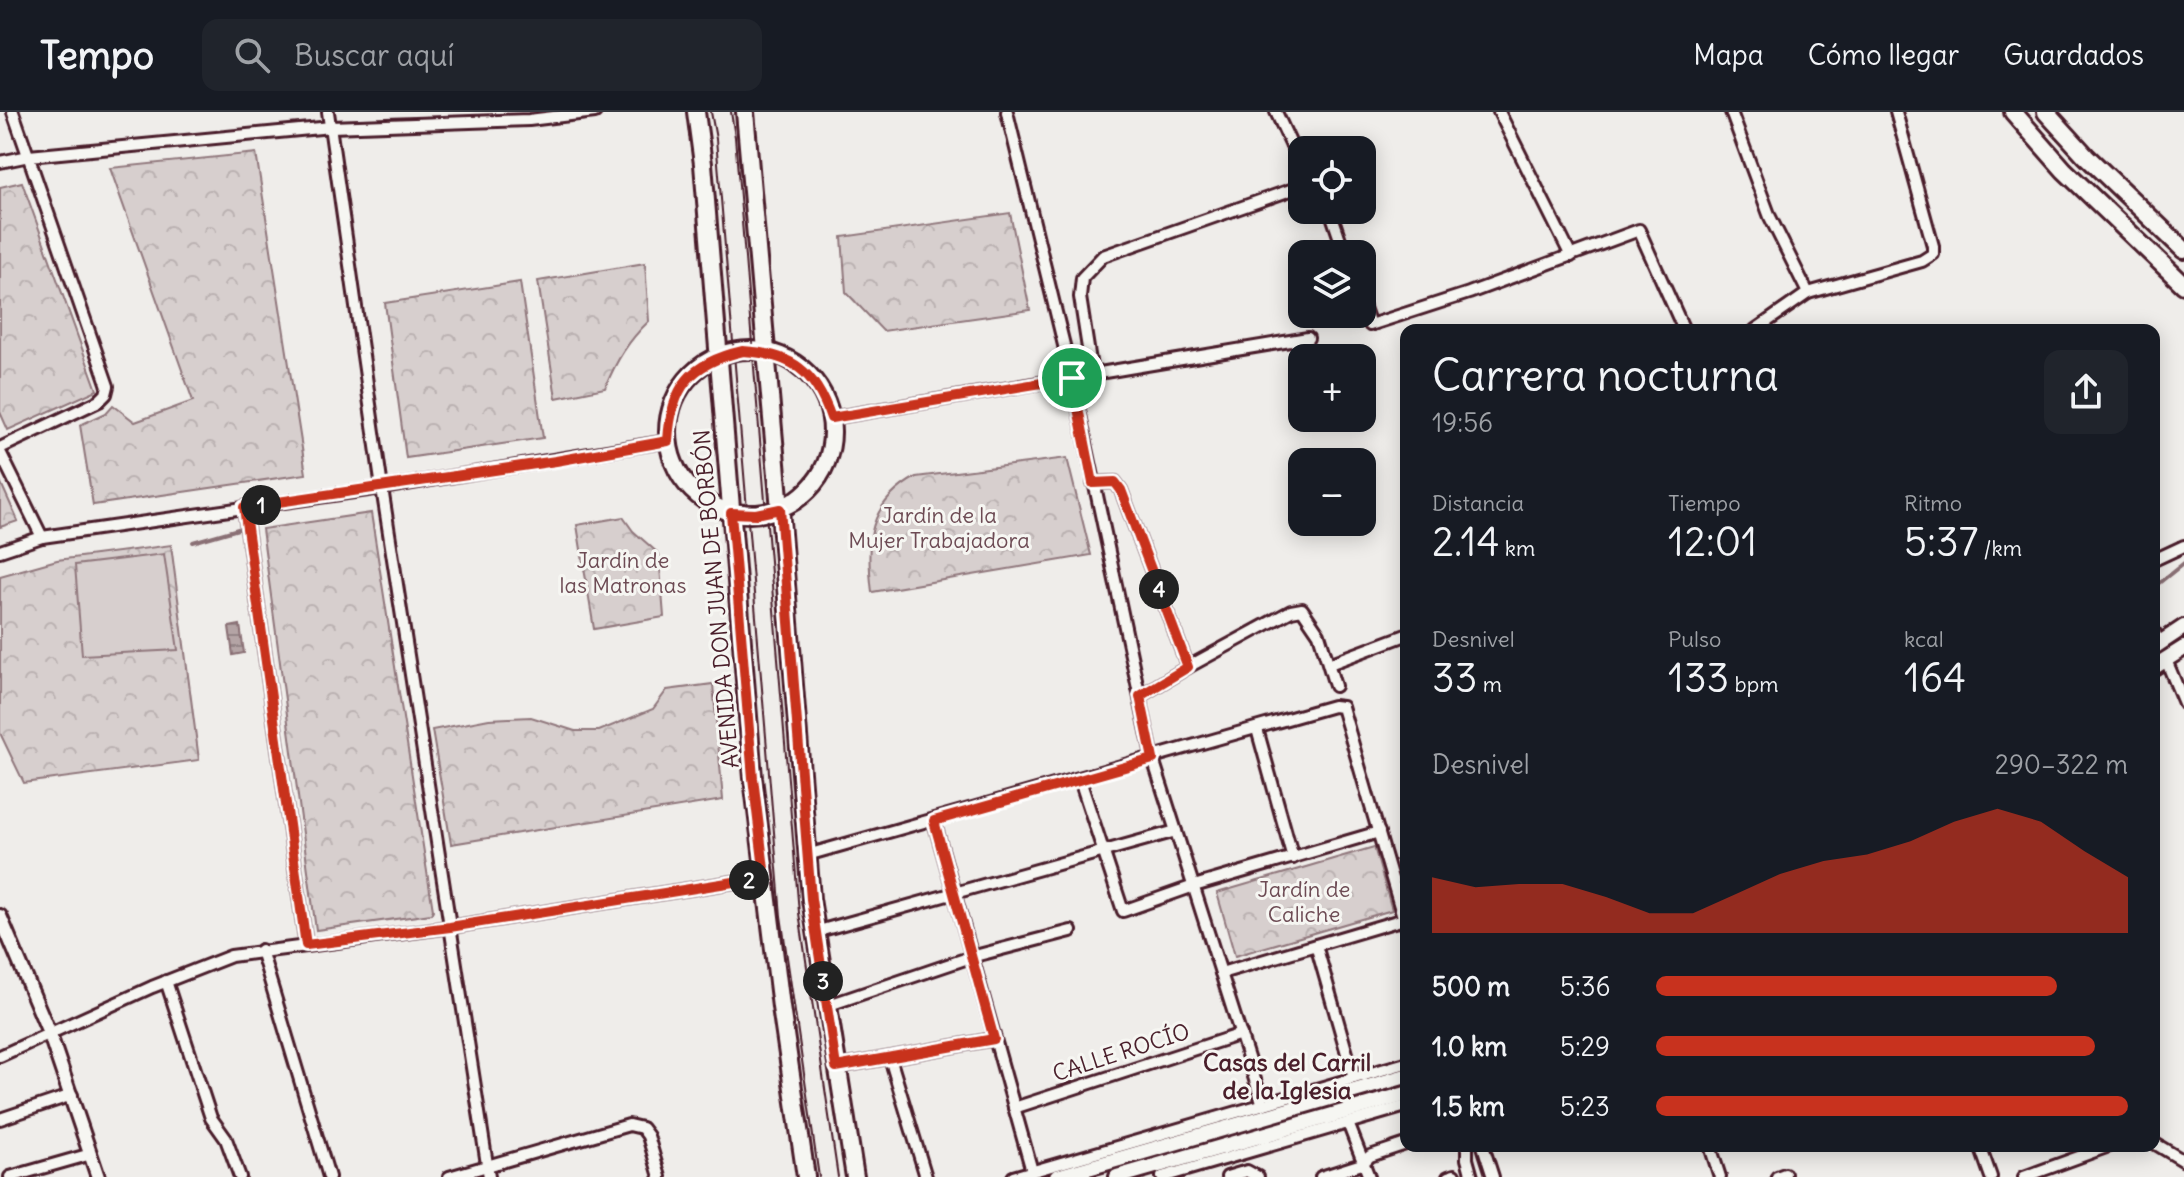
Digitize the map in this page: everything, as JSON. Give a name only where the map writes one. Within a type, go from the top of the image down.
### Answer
[{"type":"main road","name":"AVENIDA DON JUAN DE BORBÓN","points":[[696,112],[720,356],[753,778],[806,1177]]},
{"type":"main road","points":[[745,112],[807,855],[826,1006],[855,1177]]},
{"type":"main road","points":[[2013,112],[2064,170],[2184,285]]},
{"type":"main road","points":[[2046,112],[2086,156],[2184,250]]},
{"type":"main road","points":[[743,351],[766,352],[789,360],[809,375],[823,395],[831,418],[831,446],[822,472],[804,494],[780,509],[756,514],[731,513],[696,494],[677,471],[668,441],[669,415],[679,390],[697,370],[720,356],[743,351]]},
{"type":"main road","points":[[2160,638],[2184,627]]},
{"type":"main road","points":[[2160,664],[2184,648]]},
{"type":"main road","points":[[1057,1177],[1400,1078]]},
{"type":"main road","points":[[1117,1177],[1400,1096]]},
{"type":"street","points":[[13,112],[108,386],[106,394],[99,401],[0,450],[42,537]]},
{"type":"street","points":[[328,112],[382,488],[488,1172]]},
{"type":"street","points":[[0,162],[29,156],[331,127],[529,120],[595,112]]},
{"type":"street","points":[[1007,112],[1072,378],[1153,759],[1263,1105]]},
{"type":"street","points":[[1276,112],[1288,138]]},
{"type":"street","points":[[1499,112],[1571,256]]},
{"type":"street","points":[[1731,112],[1770,217],[1808,293]]},
{"type":"street","points":[[1764,324],[1808,293],[1922,261],[1933,254],[1896,112]]},
{"type":"street","points":[[1092,374],[1083,329],[1081,288],[1082,278],[1103,256],[1288,191]]},
{"type":"street","points":[[1376,323],[1469,293],[1639,230],[1681,324]]},
{"type":"street","points":[[831,418],[1308,338]]},
{"type":"street","points":[[0,551],[42,537],[382,488],[668,441]]},
{"type":"street","points":[[1093,483],[1115,482],[1121,490],[1188,667]]},
{"type":"street","points":[[244,507],[306,945]]},
{"type":"street","points":[[2160,557],[2184,546]]},
{"type":"street","points":[[1140,696],[1291,611],[1302,609],[1319,634],[1335,686]]},
{"type":"street","points":[[1329,664],[1400,637]]},
{"type":"street","points":[[2160,664],[2184,703]]},
{"type":"street","points":[[807,855],[1333,706],[1342,707],[1400,906]]},
{"type":"street","points":[[1257,729],[1293,858]]},
{"type":"street","points":[[1080,780],[1123,911],[1194,886],[1379,832]]},
{"type":"street","points":[[934,821],[1032,1171]]},
{"type":"street","points":[[815,932],[1176,831]]},
{"type":"street","points":[[0,1056],[166,981],[231,956],[450,927],[765,877]]},
{"type":"street","points":[[1221,973],[1400,924]]},
{"type":"street","points":[[2,925],[50,1035],[98,1177]]},
{"type":"street","points":[[826,1006],[971,957],[1071,931]]},
{"type":"street","points":[[1316,945],[1354,1078]]},
{"type":"street","points":[[261,950],[329,1177]]},
{"type":"street","points":[[166,981],[211,1118],[226,1139],[240,1177]]},
{"type":"street","name":"CALLE ROCÍO","points":[[1014,1108],[1241,1034]]},
{"type":"street","points":[[836,1067],[994,1039]]},
{"type":"street","points":[[890,1058],[926,1177]]},
{"type":"street","points":[[1013,1177],[1400,1065]]},
{"type":"street","points":[[0,1119],[72,1095]]},
{"type":"street","points":[[1168,1176],[1400,1108]]},
{"type":"street","points":[[1348,1123],[1369,1177]]},
{"type":"street","points":[[449,1177],[488,1172],[629,1125],[642,1128],[648,1136],[660,1177]]},
{"type":"street","points":[[1321,1177],[1362,1164],[1370,1156],[1400,1146]]},
{"type":"street","points":[[2160,1147],[2184,1161]]},
{"type":"street","points":[[1467,1152],[1472,1177]]},
{"type":"street","points":[[1485,1152],[1493,1177]]},
{"type":"street","points":[[1712,1152],[1720,1177]]},
{"type":"street","points":[[1982,1152],[1991,1177]]},
{"type":"street","points":[[2024,1177],[2093,1152]]},
{"type":"street","points":[[10,1177],[91,1154]]},
{"type":"street","points":[[1227,1177],[1247,1171],[1258,1177]]},
{"type":"green space","points":[[256,153],[306,474],[93,505],[80,425],[106,413],[113,405],[135,422],[193,401],[110,168]]},
{"type":"green space","points":[[22,182],[97,390],[8,430],[0,412],[0,187]]},
{"type":"green space","points":[[1010,213],[1030,310],[883,331],[846,292],[842,237]]},
{"type":"green space","points":[[645,263],[649,321],[623,352],[605,388],[556,398],[538,281]]},
{"type":"green space","points":[[520,282],[543,438],[406,458],[385,303]]},
{"type":"green space","name":"Jardín de la Mujer Trabajadora","points":[[1067,458],[1091,555],[872,592],[869,557],[873,526],[888,499],[916,477]]},
{"type":"green space","points":[[0,481],[18,521],[0,527]]},
{"type":"green space","points":[[371,513],[433,910],[431,914],[316,930],[262,529]]},
{"type":"green space","name":"Jardín de las Matronas","points":[[623,517],[633,531],[659,554],[664,617],[594,629],[577,525]]},
{"type":"green space","points":[[171,545],[199,760],[24,783],[0,733],[0,576],[57,560]]},
{"type":"green space","points":[[164,554],[178,650],[82,655],[75,565]]},
{"type":"green space","points":[[713,684],[723,800],[451,844],[432,730],[489,719],[531,717],[575,731],[599,731],[653,709],[667,690]]},
{"type":"green space","name":"Jardín de Caliche","points":[[1374,847],[1392,910],[1235,956],[1217,893]]},
{"type":"shaded area","points":[[240,625],[244,653],[233,655],[229,627]]},
{"type":"waterway","points":[[193,542],[245,527]]},
{"type":"waterway","points":[[2160,582],[2184,563]]},
{"type":"tram line","points":[[711,112],[716,139],[781,916],[819,1177]]},
{"type":"tram line","points":[[731,112],[799,913],[838,1177]]},
{"type":"district","name":"Casas del Carril de la Iglesia","points":[[1287,1077]]},
{"type":"route","points":[[743,351],[766,352],[789,360],[809,375],[823,395],[831,418],[1072,378],[1093,483],[1115,482],[1121,490],[1188,667],[1140,696],[1153,759],[934,821],[994,1039],[836,1067],[811,899],[780,509],[756,514],[731,513],[753,778],[765,877],[450,927],[306,945],[244,507],[556,461],[668,441],[669,415],[679,390],[697,370],[720,356],[743,351]]}]
